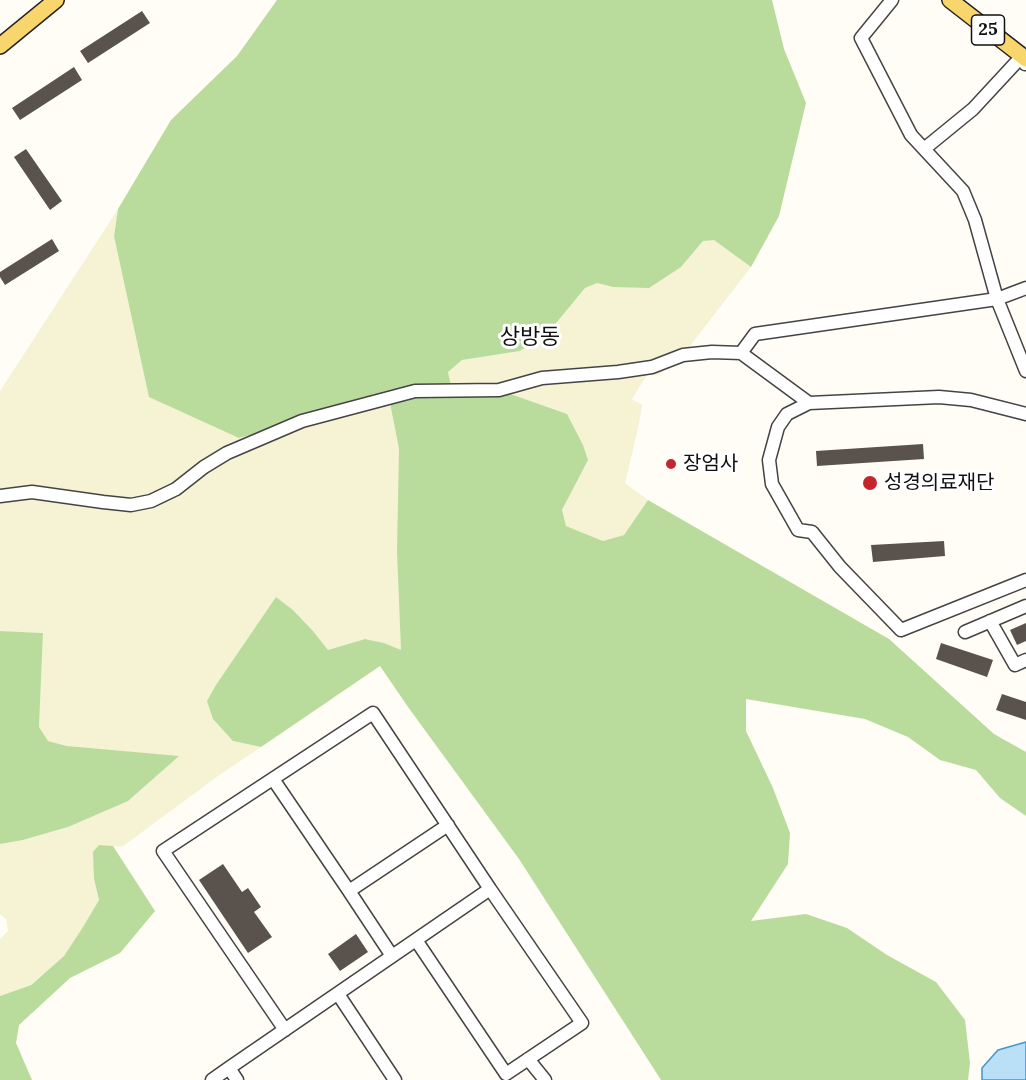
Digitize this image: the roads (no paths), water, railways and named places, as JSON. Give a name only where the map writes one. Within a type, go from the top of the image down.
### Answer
[{"type":"main road","points":[[0,46],[56,0]]},
{"type":"main road","name":"25","points":[[950,0],[1025,60]]},
{"type":"street","points":[[892,0],[861,38],[911,135],[963,191],[975,220],[997,299],[1026,371]]},
{"type":"street","points":[[924,149],[973,109],[1025,60]]},
{"type":"street","points":[[741,353],[755,334],[997,299],[1026,288]]},
{"type":"street","points":[[0,496],[32,492],[130,505],[151,501],[176,489],[204,467],[227,453],[302,422],[414,391],[499,390],[542,378],[652,367],[683,355],[712,352],[741,353],[809,403]]},
{"type":"street","points":[[1026,414],[970,400],[939,397],[809,403],[787,414],[778,427],[769,460],[772,484],[798,530],[812,532],[840,567],[902,630],[1026,580]]},
{"type":"street","points":[[964,632],[1026,606]]},
{"type":"street","points":[[990,621],[1015,664],[1026,660]]},
{"type":"street","points":[[285,1029],[163,851],[373,713],[582,1023],[502,1077],[416,940]]},
{"type":"street","points":[[273,779],[392,956]]},
{"type":"street","points":[[349,891],[447,825]]},
{"type":"street","points":[[212,1080],[490,889]]},
{"type":"street","points":[[338,993],[395,1080]]},
{"type":"street","points":[[528,1059],[545,1080]]},
{"type":"street","points":[[229,1068],[237,1080]]},
{"type":"water","points":[[1026,1042],[1026,1080],[982,1080],[982,1068],[998,1050]]},
{"type":"place","name":"장엄사","points":[[671,464]]},
{"type":"place","name":"성경의료재단","points":[[870,483]]},
{"type":"district","name":"상방동","points":[[530,338]]}]
